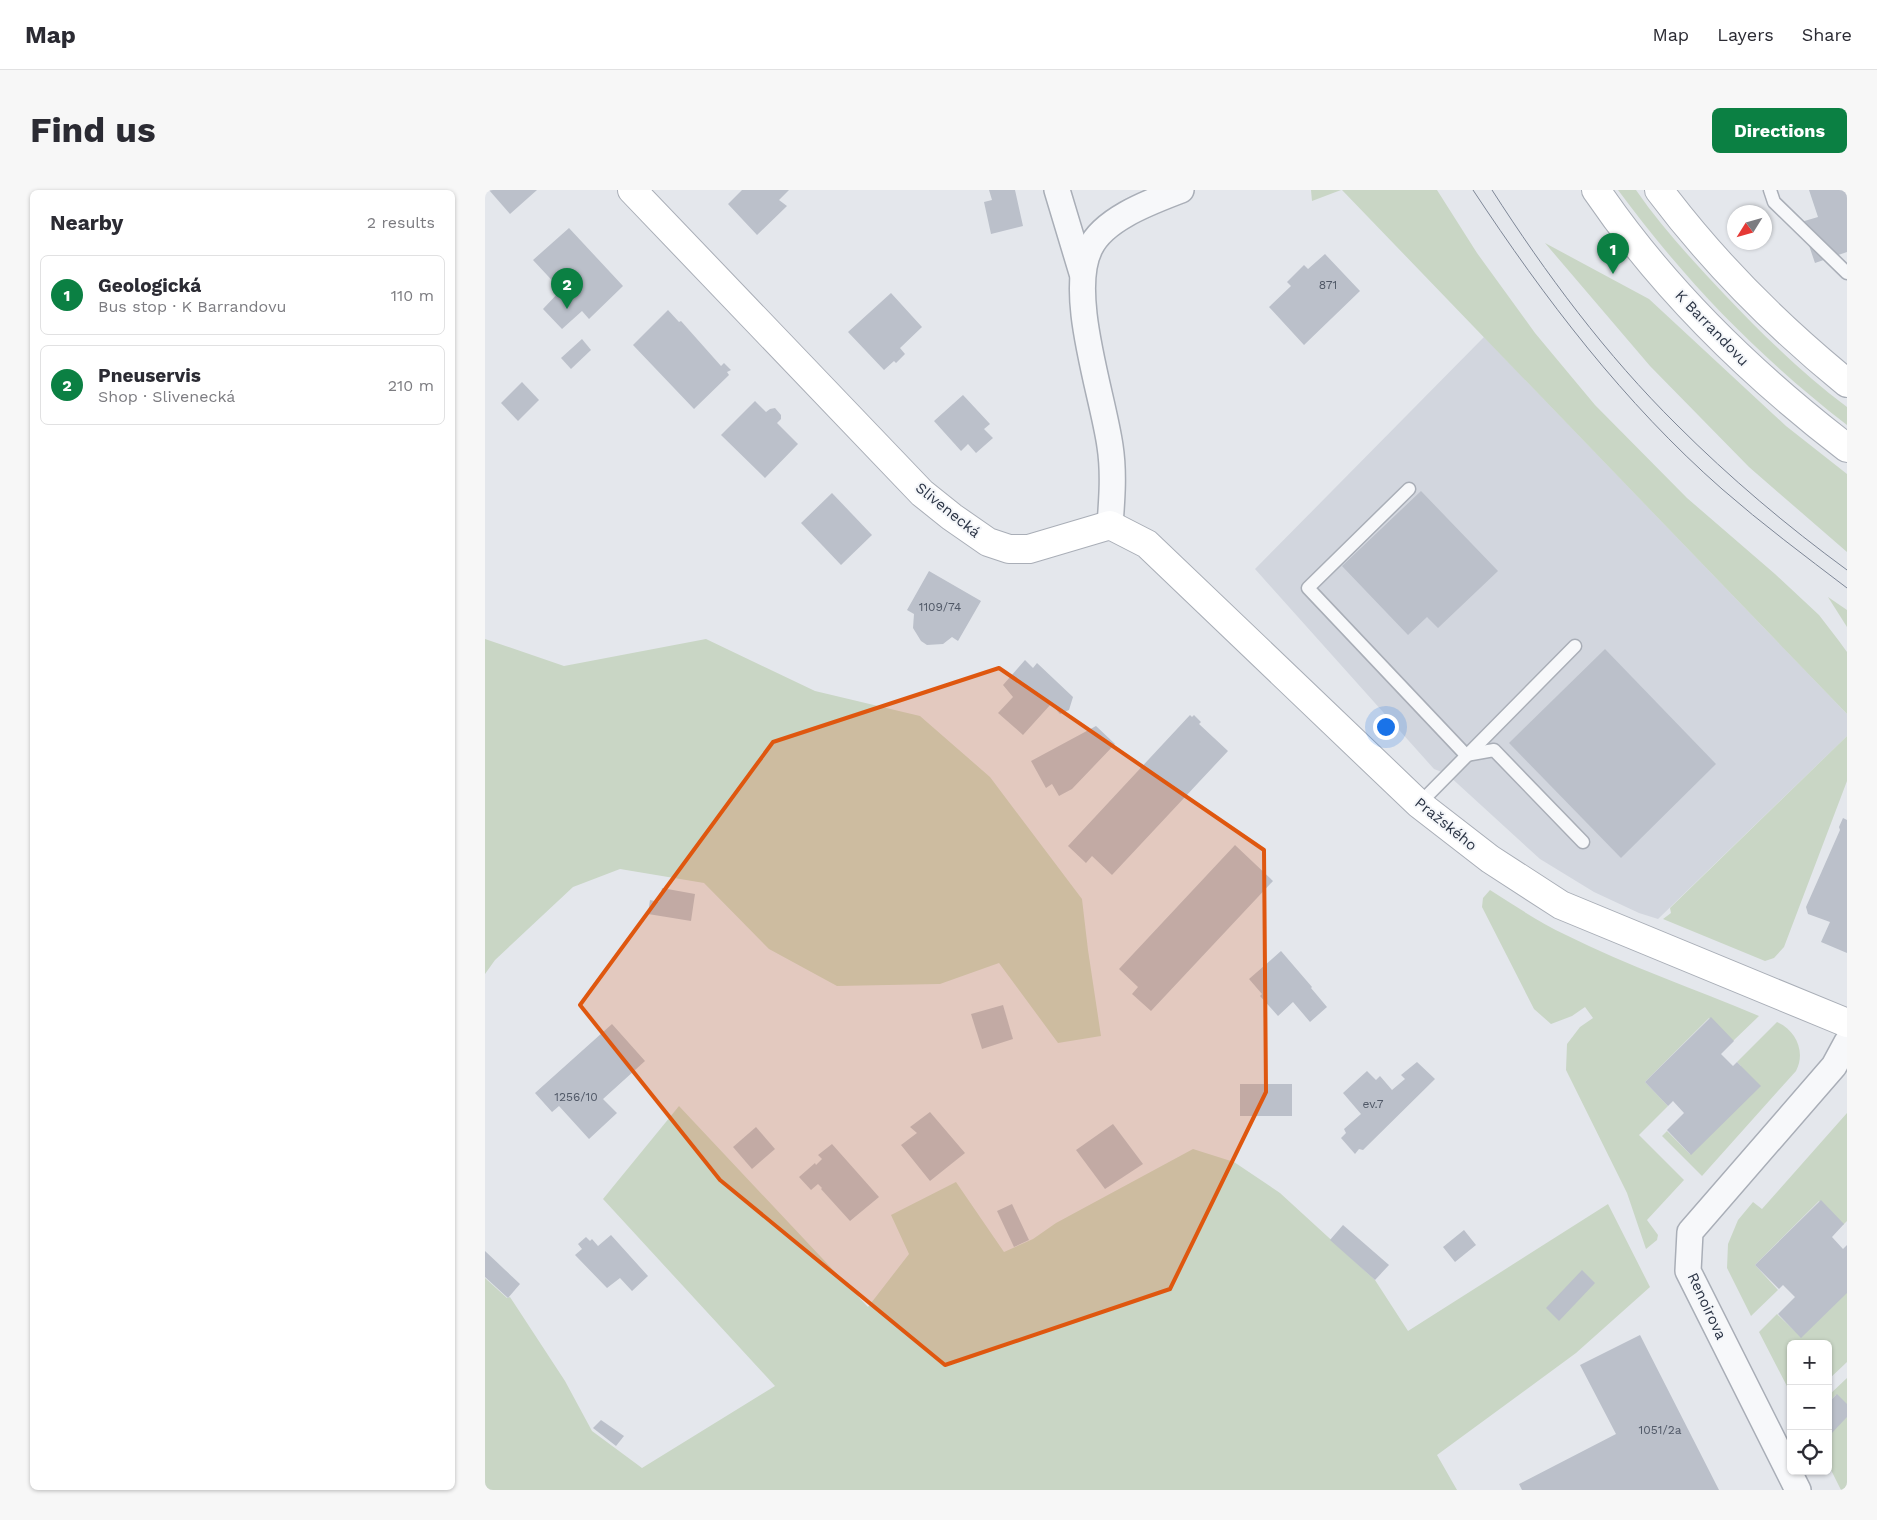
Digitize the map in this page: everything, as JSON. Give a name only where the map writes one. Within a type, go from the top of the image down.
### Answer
[{"type":"street","name":"Slivenecká","points":[[632,190],[922,492],[952,517],[989,542],[1009,549],[1029,549],[1110,525]]},
{"type":"street","points":[[1057,190],[1082,273],[1083,310],[1110,445],[1113,477],[1110,525]]},
{"type":"street","points":[[1082,273],[1090,247],[1102,232],[1133,209],[1181,190]]},
{"type":"street","name":"K Barrandovu","points":[[1597,190],[1657,268],[1707,325],[1768,384],[1847,448]]},
{"type":"street","points":[[1659,190],[1710,254],[1763,310],[1847,383]]},
{"type":"street","name":"Pražského","points":[[1110,525],[1147,544],[1419,804],[1490,859],[1561,905],[1847,1023]]},
{"type":"street","name":"Renoirova","points":[[1798,1490],[1688,1271],[1690,1232],[1834,1066],[1847,1042]]},
{"type":"lane","points":[[1770,190],[1774,202],[1847,273]]},
{"type":"lane","points":[[1409,489],[1308,588],[1466,755]]},
{"type":"lane","points":[[1419,804],[1575,646]]},
{"type":"lane","points":[[1466,755],[1494,750],[1583,842]]},
{"type":"highlighted area","points":[[999,668],[1264,850],[1266,1092],[1170,1289],[945,1365],[720,1180],[580,1005],[773,742]]},
{"type":"shaded area","points":[[1484,337],[1847,714],[1847,736],[1658,919],[1639,913],[1594,892],[1540,859],[1447,774],[1434,769],[1255,569]]},
{"type":"green space","points":[[1311,190],[1341,190],[1312,201]]},
{"type":"green space","points":[[1342,190],[1437,190],[1477,253],[1535,333],[1595,405],[1687,498],[1819,615],[1847,652],[1847,714]]},
{"type":"green space","points":[[1618,190],[1636,190],[1679,244],[1739,310],[1799,368],[1847,407],[1847,425],[1783,372],[1724,316],[1670,256]]},
{"type":"green space","points":[[1545,243],[1649,299],[1786,426],[1847,474],[1847,552],[1749,467],[1650,366]]},
{"type":"green space","points":[[1828,597],[1847,610],[1847,627]]},
{"type":"green space","points":[[485,639],[564,666],[706,639],[815,691],[920,716],[990,777],[1082,899],[1101,1036],[1058,1043],[999,963],[940,984],[837,986],[769,949],[704,883],[620,869],[573,887],[495,960],[485,974]]},
{"type":"green space","points":[[1847,736],[1847,781],[1784,947],[1774,958],[1765,961],[1663,919],[1671,913],[1670,908]]},
{"type":"green space","points":[[1490,890],[1546,925],[1589,946],[1759,1016],[1733,1041],[1709,1018],[1645,1082],[1668,1106],[1639,1135],[1684,1180],[1647,1220],[1658,1235],[1657,1240],[1646,1249],[1627,1193],[1566,1070],[1567,1044],[1580,1027],[1593,1018],[1585,1007],[1572,1016],[1551,1024],[1534,1009],[1482,907],[1483,898]]},
{"type":"green space","points":[[1777,1022],[1789,1030],[1797,1042],[1800,1056],[1796,1071],[1702,1176],[1662,1136],[1667,1131],[1690,1154],[1741,1066],[1737,1062]]},
{"type":"green space","points":[[679,1106],[868,1307],[909,1254],[891,1215],[956,1182],[1004,1252],[1033,1239],[1056,1223],[1193,1149],[1234,1162],[1280,1193],[1375,1280],[1408,1331],[1608,1204],[1650,1287],[1576,1353],[1437,1455],[1457,1490],[485,1490],[485,1278],[507,1298],[510,1297],[565,1381],[592,1431],[642,1468],[775,1386],[603,1199]]},
{"type":"green space","points":[[1847,1113],[1847,1221],[1843,1225],[1819,1201],[1755,1265],[1778,1290],[1751,1316],[1727,1268],[1728,1244],[1738,1220],[1753,1202],[1762,1209]]},
{"type":"green space","points":[[1847,1292],[1847,1362],[1832,1376],[1832,1340],[1787,1340],[1787,1386],[1759,1332],[1777,1314],[1801,1337]]},
{"type":"green space","points":[[1847,1378],[1847,1406],[1836,1395],[1832,1399],[1832,1392]]},
{"type":"green space","points":[[1847,1416],[1847,1490],[1841,1490],[1832,1472],[1832,1431]]},
{"type":"building","points":[[489,190],[537,190],[510,214]]},
{"type":"building","points":[[742,190],[789,190],[779,200],[787,206],[757,235],[728,204]]},
{"type":"building","points":[[989,190],[1015,190],[1023,226],[991,234],[984,202],[992,200]]},
{"type":"building","points":[[1809,190],[1847,190],[1847,252],[1815,263],[1801,222],[1818,217]]},
{"type":"building","points":[[569,228],[623,286],[589,319],[582,311],[562,329],[543,309],[561,290],[533,260]]},
{"type":"building","points":[[1325,254],[1360,291],[1304,345],[1269,307],[1291,286],[1287,282],[1304,265],[1308,269]]},
{"type":"building","points":[[891,293],[922,327],[900,348],[905,354],[896,363],[894,361],[884,370],[848,332]]},
{"type":"building","points":[[668,310],[679,322],[681,321],[721,366],[724,363],[731,370],[727,372],[729,375],[694,409],[633,345]]},
{"type":"building","points":[[582,339],[591,350],[571,369],[561,358]]},
{"type":"building","points":[[522,382],[539,400],[518,421],[501,403]]},
{"type":"building","points":[[963,395],[990,424],[984,429],[993,438],[976,453],[968,444],[961,451],[934,421]]},
{"type":"building","points":[[755,401],[766,412],[775,408],[781,415],[781,419],[777,423],[798,444],[765,478],[721,435]]},
{"type":"building","points":[[1421,491],[1498,571],[1438,628],[1427,617],[1408,635],[1342,566]]},
{"type":"building","points":[[832,493],[872,535],[841,565],[801,523]]},
{"type":"building","points":[[929,571],[981,601],[958,641],[952,637],[943,644],[927,645],[921,641],[913,628],[914,614],[907,610]]},
{"type":"building","points":[[1605,649],[1716,764],[1621,858],[1509,743]]},
{"type":"building","points":[[1025,660],[1033,668],[1037,663],[1073,697],[1069,710],[1060,714],[1051,704],[1023,735],[998,713],[1013,697],[1003,685]]},
{"type":"building","points":[[1190,715],[1192,717],[1194,715],[1201,722],[1199,724],[1228,751],[1112,875],[1092,856],[1086,863],[1068,846]]},
{"type":"building","points":[[1096,726],[1115,744],[1072,789],[1059,796],[1052,784],[1046,788],[1031,761]]},
{"type":"building","points":[[1843,818],[1847,820],[1847,953],[1821,942],[1830,922],[1808,914],[1806,907],[1840,830],[1839,827]]},
{"type":"building","points":[[1235,845],[1273,881],[1151,1011],[1132,994],[1138,987],[1119,969]]},
{"type":"building","points":[[662,888],[695,894],[691,921],[648,914],[650,900],[659,902]]},
{"type":"building","points":[[1281,951],[1327,1007],[1310,1022],[1293,1002],[1278,1016],[1260,996],[1262,994],[1249,979]]},
{"type":"building","points":[[1003,1005],[1013,1039],[982,1049],[971,1014]]},
{"type":"building","points":[[1711,1017],[1734,1041],[1721,1054],[1733,1066],[1737,1062],[1761,1086],[1691,1155],[1667,1130],[1684,1113],[1673,1101],[1668,1106],[1645,1082]]},
{"type":"building","points":[[612,1024],[645,1061],[603,1099],[617,1113],[589,1139],[559,1106],[552,1112],[535,1093]]},
{"type":"building","points":[[1417,1062],[1435,1079],[1363,1150],[1359,1149],[1355,1154],[1341,1138],[1346,1133],[1344,1129],[1361,1114],[1343,1093],[1367,1071],[1376,1080],[1380,1076],[1392,1090],[1405,1079],[1401,1075]]},
{"type":"building","points":[[1240,1084],[1292,1084],[1292,1116],[1240,1116]]},
{"type":"building","points":[[930,1112],[965,1153],[930,1181],[901,1145],[917,1133],[910,1127]]},
{"type":"building","points":[[1113,1124],[1143,1164],[1105,1189],[1076,1150]]},
{"type":"building","points":[[756,1127],[775,1149],[752,1169],[733,1147]]},
{"type":"building","points":[[832,1144],[879,1197],[850,1221],[818,1184],[811,1190],[799,1177],[822,1159],[818,1155]]},
{"type":"building","points":[[1821,1200],[1844,1224],[1832,1237],[1843,1249],[1847,1245],[1847,1293],[1801,1338],[1778,1314],[1795,1297],[1783,1285],[1779,1289],[1755,1265]]},
{"type":"building","points":[[1012,1204],[1029,1240],[1014,1247],[997,1211]]},
{"type":"building","points":[[1343,1225],[1389,1265],[1375,1280],[1330,1240]]},
{"type":"building","points":[[1464,1230],[1476,1245],[1455,1262],[1443,1247]]},
{"type":"building","points":[[611,1235],[648,1276],[632,1291],[620,1278],[607,1288],[575,1255],[582,1249],[578,1244],[586,1237],[590,1241],[592,1239],[598,1246]]},
{"type":"building","points":[[485,1251],[520,1284],[508,1298],[485,1277]]},
{"type":"building","points":[[1582,1270],[1595,1283],[1559,1321],[1546,1308]]},
{"type":"building","points":[[1640,1335],[1719,1490],[1522,1490],[1519,1484],[1616,1434],[1580,1365]]},
{"type":"building","points":[[1837,1394],[1847,1404],[1847,1417],[1832,1433],[1832,1430],[1832,1399]]},
{"type":"building","points":[[601,1420],[624,1436],[616,1446],[593,1428]]},
{"type":"tram line","points":[[1473,190],[1500,231],[1558,310],[1619,385],[1652,421],[1686,456],[1737,502],[1847,588]]},
{"type":"tram line","points":[[1492,190],[1578,313],[1651,398],[1738,483],[1847,570]]},
{"type":"place","name":"Geologická","points":[[1613,274]]},
{"type":"place","name":"Pneuservis","points":[[567,309]]}]
